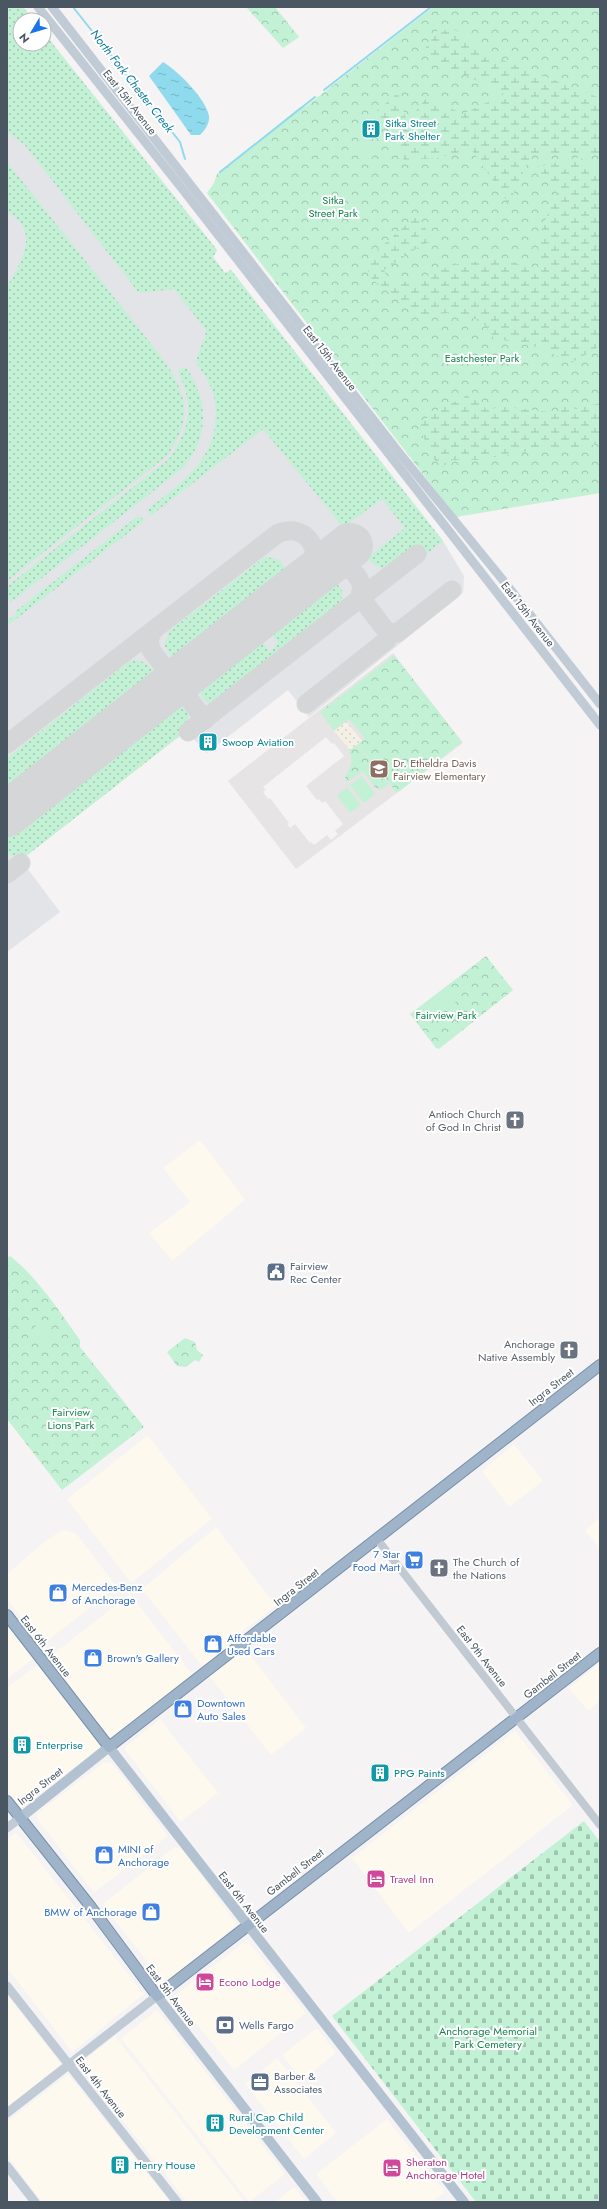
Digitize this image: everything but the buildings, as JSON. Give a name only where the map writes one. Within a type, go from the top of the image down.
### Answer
[{"type":"highway","name":"Ingra Street","points":[[109,1747],[600,1365]]},
{"type":"highway","name":"East 6th Avenue","points":[[7,1615],[109,1747]]},
{"type":"highway","name":"Gambell Street","points":[[157,1996],[600,1653]]},
{"type":"highway","name":"East 5th Avenue","points":[[7,1801],[91,1907],[157,1996]]},
{"type":"main road","name":"East 15th Avenue","points":[[38,7],[184,191],[600,725]]},
{"type":"main road","name":"East 15th Avenue","points":[[52,7],[395,448],[502,579],[600,704]]},
{"type":"main road","name":"Ingra Street","points":[[7,1828],[109,1747]]},
{"type":"main road","name":"East 6th Avenue","points":[[109,1747],[247,1926],[464,2202]]},
{"type":"main road","name":"East 4th Avenue","points":[[7,1986],[177,2202]]},
{"type":"main road","name":"Gambell Street","points":[[7,2113],[157,1996]]},
{"type":"main road","name":"East 5th Avenue","points":[[157,1996],[318,2202]]},
{"type":"main road","points":[[7,2166],[35,2202]]},
{"type":"street","name":"East 9th Avenue","points":[[377,1539],[600,1824]]},
{"type":"shaded area","points":[[7,7],[23,7],[27,12],[12,12],[12,52],[52,52],[52,43],[217,250],[213,257],[225,273],[231,270],[443,541],[464,576],[463,593],[309,717],[288,690],[207,753],[186,731],[21,860],[60,912],[7,952]]},
{"type":"shaded area","name":"Dr. Etheldra Davis Fairview Elementary","points":[[393,653],[463,743],[296,869],[228,781]],"holes":[[[326,737],[332,744],[334,743],[344,756],[306,786],[317,800],[319,799],[322,803],[325,801],[343,824],[335,831],[338,834],[331,840],[327,835],[314,845],[311,842],[310,843],[295,824],[290,828],[287,824],[289,823],[270,798],[268,799],[263,792],[266,790],[263,787]]]},
{"type":"shaded area","points":[[200,1140],[245,1200],[172,1261],[149,1233],[190,1202],[163,1168]]},
{"type":"shaded area","points":[[148,1435],[212,1519],[131,1583],[67,1499]]},
{"type":"shaded area","points":[[514,1444],[543,1481],[509,1507],[482,1471]]},
{"type":"shaded area","points":[[600,1518],[600,1549],[585,1530]]},
{"type":"shaded area","name":"Affordable Used Cars","points":[[216,1527],[276,1606],[236,1636],[306,1728],[271,1755],[142,1589]]},
{"type":"shaded area","name":"Mercedes-Benz of Anchorage","points":[[62,1530],[76,1533],[117,1587],[42,1645],[7,1599],[7,1574],[44,1542]]},
{"type":"shaded area","points":[[130,1594],[192,1674],[111,1740],[48,1658]]},
{"type":"shaded area","points":[[7,1625],[33,1659],[7,1679]]},
{"type":"shaded area","points":[[600,1663],[600,1701],[588,1711],[569,1688]]},
{"type":"shaded area","points":[[37,1665],[102,1746],[21,1809],[7,1791],[7,1688]]},
{"type":"shaded area","points":[[160,1719],[218,1793],[182,1821],[179,1820],[125,1750],[125,1747]]},
{"type":"shaded area","points":[[515,1731],[573,1805],[409,1933],[352,1858]]},
{"type":"shaded area","points":[[104,1762],[112,1763],[168,1836],[94,1893],[38,1820],[37,1816],[39,1812]]},
{"type":"shaded area","points":[[16,1832],[144,1994],[74,2051],[71,2051],[7,1968],[7,1839]]},
{"type":"shaded area","points":[[174,1847],[182,1849],[237,1925],[169,1980],[164,1980],[161,1979],[103,1906],[104,1903]]},
{"type":"shaded area","points":[[247,1940],[306,2013],[234,2070],[174,1996]]},
{"type":"shaded area","points":[[7,1995],[61,2064],[7,2108]]},
{"type":"shaded area","points":[[157,2010],[285,2174],[249,2202],[121,2038]]},
{"type":"shaded area","points":[[315,2029],[318,2029],[336,2053],[302,2081],[282,2055]]},
{"type":"shaded area","points":[[115,2036],[245,2202],[187,2202],[79,2065]]},
{"type":"shaded area","points":[[277,2058],[336,2133],[304,2159],[245,2084]]},
{"type":"shaded area","points":[[68,2074],[170,2202],[42,2202],[7,2156],[7,2122]]},
{"type":"shaded area","name":"Sheraton Anchorage Hotel","points":[[387,2119],[445,2192],[432,2202],[337,2202],[316,2174]]},
{"type":"shaded area","points":[[294,2187],[306,2202],[275,2202]]},
{"type":"green space","points":[[7,7],[23,7],[27,12],[12,12],[12,52],[52,52],[52,43],[217,250],[213,257],[225,273],[231,270],[443,541],[425,555],[416,545],[392,565],[384,568],[378,567],[369,560],[369,557],[405,528],[382,499],[343,527],[263,429],[150,516],[147,510],[188,476],[208,449],[214,434],[216,416],[214,396],[209,383],[196,361],[206,330],[174,289],[139,293],[24,144],[7,132]]},
{"type":"green space","points":[[246,7],[275,7],[299,37],[283,48]]},
{"type":"green space","name":"Eastchester Park","points":[[433,7],[600,7],[600,493],[456,517],[207,193],[214,183],[217,174],[300,107],[305,107]]},
{"type":"green space","points":[[438,30],[456,30],[487,54],[600,98],[600,154],[531,155],[509,204],[471,149],[438,158],[404,160],[397,137],[375,112],[398,93],[407,122],[427,97],[463,114],[504,94],[421,54]]},
{"type":"green space","points":[[368,145],[373,157],[363,161],[358,149]]},
{"type":"green space","points":[[580,157],[600,176],[600,240],[594,245],[600,248],[600,346],[571,363],[541,348],[494,338],[481,320],[447,313],[418,317],[372,279],[364,262],[416,216],[435,242],[423,244],[384,270],[388,280],[408,282],[437,273],[450,265],[504,258],[539,273],[538,238],[557,192],[536,167]]},
{"type":"green space","points":[[7,162],[163,359],[178,384],[184,407],[184,418],[181,430],[167,456],[7,581],[7,287],[22,257],[26,237],[24,228],[18,220],[7,212]]},
{"type":"green space","points":[[186,367],[199,392],[203,417],[202,430],[198,442],[184,467],[11,602],[7,593],[7,589],[10,584],[169,459],[182,437],[188,417],[187,396],[178,372],[181,368]]},
{"type":"green space","points":[[470,390],[486,409],[507,407],[557,413],[566,402],[575,409],[600,403],[600,443],[579,449],[552,448],[477,460],[453,460],[442,467],[430,455],[419,424],[446,404],[462,400]]},
{"type":"green space","points":[[138,516],[145,520],[7,626],[7,621],[16,614],[16,611]]},
{"type":"green space","points":[[265,557],[278,559],[285,567],[285,577],[184,658],[171,656],[164,645],[169,634],[168,632]]},
{"type":"green space","points":[[335,581],[343,592],[341,601],[212,703],[207,702],[200,694],[204,680],[257,638],[260,638],[269,651],[272,650],[278,643],[269,630]]},
{"type":"green space","points":[[394,655],[462,742],[397,793],[358,744],[365,738],[349,719],[334,731],[320,712]]},
{"type":"green space","points":[[138,660],[145,663],[152,669],[153,680],[149,685],[7,795],[7,758],[130,661]]},
{"type":"green space","points":[[180,706],[188,713],[189,725],[185,728],[186,731],[21,860],[16,854],[13,856],[7,854],[8,833],[167,709]]},
{"type":"green space","points":[[357,744],[389,784],[381,790],[375,787],[363,771],[349,781],[346,781],[345,778],[350,768],[351,761],[349,750]]},
{"type":"green space","points":[[362,776],[375,794],[364,803],[350,785]]},
{"type":"green space","points":[[347,787],[361,805],[350,813],[337,796]]},
{"type":"green space","name":"Fairview Park","points":[[486,956],[513,990],[439,1049],[436,1048],[410,1014]]},
{"type":"green space","points":[[447,989],[456,1002],[429,1023],[419,1011]]},
{"type":"green space","name":"Fairview Lions Park","points":[[10,1256],[30,1274],[48,1295],[80,1340],[80,1347],[144,1427],[62,1490],[7,1419],[7,1258]]},
{"type":"green space","points":[[41,1322],[55,1339],[44,1348],[31,1330]]},
{"type":"green space","points":[[185,1338],[195,1342],[197,1350],[203,1355],[199,1362],[195,1360],[186,1367],[177,1366],[167,1352]]},
{"type":"green space","name":"Anchorage Memorial Park Cemetery","points":[[584,1821],[600,1842],[600,2202],[476,2202],[332,2016]]},
{"type":"sand","points":[[346,721],[362,741],[350,750],[334,731]]},
{"type":"water","points":[[163,62],[183,78],[197,94],[207,109],[209,121],[200,135],[191,135],[149,76]]},
{"type":"waterway","name":"North Fork Chester Creek","points":[[73,7],[180,142],[185,159]]},
{"type":"waterway","name":"North Fork Chester Creek","points":[[324,90],[431,7]]},
{"type":"waterway","name":"North Fork Chester Creek","points":[[220,172],[315,97]]},
{"type":"taxiway","points":[[7,744],[277,534],[287,531],[296,531],[310,540],[315,556],[315,566],[312,575]]},
{"type":"taxiway","points":[[188,732],[417,554]]},
{"type":"taxiway","points":[[322,568],[335,565],[352,571],[360,580],[362,587],[359,600]]},
{"type":"taxiway","points":[[387,632],[397,633],[452,590]]},
{"type":"taxiway","points":[[306,704],[387,640],[387,632],[361,598]]},
{"type":"taxiway","points":[[153,631],[149,639],[151,650],[205,720]]},
{"type":"taxiway","points":[[190,700],[187,684],[193,672],[200,663]]},
{"type":"taxiway","points":[[155,698],[164,695],[177,694],[190,700]]},
{"type":"taxiway","points":[[7,874],[21,863]]},
{"type":"runway","points":[[7,814],[350,546]]},
{"type":"place","name":"Sitka Street Park Shelter","points":[[371,129]]},
{"type":"place","name":"Swoop Aviation","points":[[208,742]]},
{"type":"place","name":"Dr. Etheldra Davis Fairview Elementary","points":[[379,769]]},
{"type":"place","name":"Antioch Church of God In Christ","points":[[515,1120]]},
{"type":"place","name":"Fairview Rec Center","points":[[276,1272]]},
{"type":"place","name":"Anchorage Native Assembly","points":[[569,1350]]},
{"type":"place","name":"7 Star Food Mart","points":[[414,1560]]},
{"type":"place","name":"The Church of the Nations","points":[[439,1568]]},
{"type":"place","name":"Mercedes-Benz of Anchorage","points":[[58,1593]]},
{"type":"place","name":"Affordable Used Cars","points":[[213,1644]]},
{"type":"place","name":"Brown's Gallery","points":[[93,1658]]},
{"type":"place","name":"Downtown Auto Sales","points":[[183,1709]]},
{"type":"place","name":"Enterprise","points":[[22,1745]]},
{"type":"place","name":"PPG Paints","points":[[380,1773]]},
{"type":"place","name":"MINI of Anchorage","points":[[104,1855]]},
{"type":"place","name":"Travel Inn","points":[[376,1879]]},
{"type":"place","name":"BMW of Anchorage","points":[[151,1912]]},
{"type":"place","name":"Econo Lodge","points":[[205,1982]]},
{"type":"place","name":"Wells Fargo","points":[[225,2025]]},
{"type":"place","name":"Barber & Associates","points":[[260,2082]]},
{"type":"place","name":"Rural Cap Child Development Center","points":[[215,2123]]},
{"type":"place","name":"Henry House","points":[[120,2165]]},
{"type":"place","name":"Sheraton Anchorage Hotel","points":[[392,2168]]},
{"type":"park label","name":"Sitka Street Park","points":[[333,206]]}]
